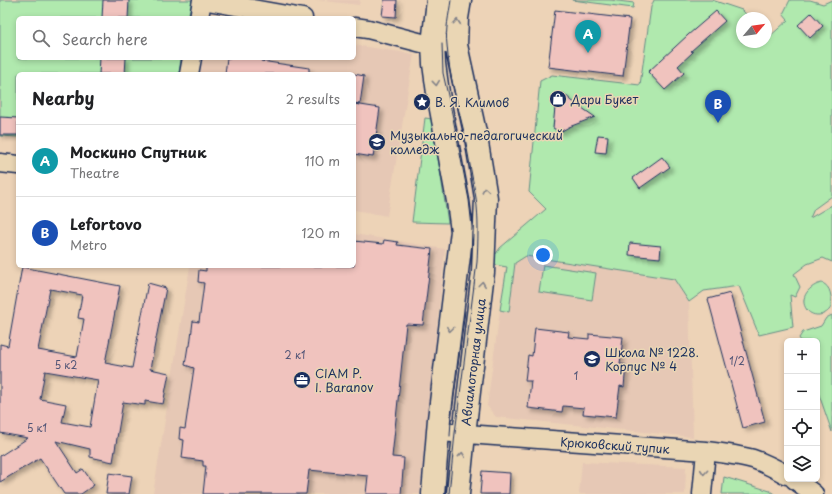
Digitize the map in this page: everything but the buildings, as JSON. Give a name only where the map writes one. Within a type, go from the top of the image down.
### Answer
[{"type":"main road","points":[[433,494],[438,432],[462,231],[457,194],[438,93],[432,44],[438,0]]},
{"type":"main road","name":"Авиамоторная улица","points":[[458,494],[483,272],[486,229],[486,198],[476,137],[456,45],[457,18],[460,0]]},
{"type":"street","points":[[199,16],[202,0],[292,16]]},
{"type":"street","points":[[356,27],[422,43],[456,45]]},
{"type":"street","points":[[189,72],[192,60]]},
{"type":"street","points":[[0,163],[16,165]]},
{"type":"street","name":"Крюковский тупик","points":[[438,432],[732,454],[754,460],[784,473]]},
{"type":"street","points":[[702,494],[706,451]]},
{"type":"street","points":[[798,482],[814,494]]},
{"type":"shaded area","points":[[316,0],[360,0],[359,5]]},
{"type":"shaded area","name":"Музыкально-педагогический колледж","points":[[356,45],[414,54],[387,216],[356,210],[356,72],[196,72],[198,60],[356,60]]},
{"type":"shaded area","name":"CIAM P. I. Baranov","points":[[356,234],[445,249],[420,494],[153,494],[190,268],[356,268]]},
{"type":"shaded area","name":"Школа № 1228. Корпус № 4","points":[[526,256],[674,279],[689,302],[693,437],[496,417],[487,406],[500,310],[509,312],[515,263]]},
{"type":"shaded area","points":[[582,462],[686,467],[685,494],[579,494]]},
{"type":"green space","points":[[0,0],[192,0],[188,16],[16,16],[16,60],[181,60],[179,72],[16,72],[16,137],[0,136]]},
{"type":"green space","points":[[572,0],[610,0],[634,3],[633,8]]},
{"type":"green space","points":[[654,0],[712,0],[742,10],[744,12],[736,12],[736,48],[772,48],[772,34],[788,20],[783,14],[790,0],[810,0],[823,4],[832,0],[832,196],[814,209],[810,218],[832,205],[832,262],[823,258],[807,264],[794,274],[800,287],[795,297],[790,295],[793,327],[759,335],[739,286],[704,291],[689,302],[674,279],[526,256],[515,263],[509,312],[500,310],[507,267],[489,264],[500,248],[546,209],[529,192],[540,81],[552,75],[640,85],[651,7]]},
{"type":"green space","points":[[425,118],[432,119],[448,223],[412,222]]},
{"type":"green space","points":[[543,265],[596,273],[592,300],[539,292]]},
{"type":"green space","points":[[822,283],[829,290],[831,296],[831,307],[823,314],[816,315],[807,310],[804,301],[807,293],[813,286]]},
{"type":"green space","points":[[832,315],[832,432],[820,398],[820,338],[799,338],[803,332],[821,326],[826,318]]},
{"type":"green space","points":[[724,477],[770,491],[774,494],[722,494]]},
{"type":"tram line","points":[[449,494],[455,433],[477,262],[478,230],[476,198],[448,56],[446,34],[451,0]]},
{"type":"tram line","points":[[442,44],[443,73],[469,200],[472,227],[471,260]]},
{"type":"tram line","points":[[450,436],[465,311]]},
{"type":"place","name":"Москино Спутник","points":[[588,53]]},
{"type":"place","name":"Дари Букет","points":[[558,99]]},
{"type":"place","name":"В. Я. Климов","points":[[422,102]]},
{"type":"place","name":"Lefortovo","points":[[718,123]]},
{"type":"place","name":"Музыкально-педагогический колледж","points":[[377,142]]},
{"type":"place","name":"Школа № 1228. Корпус № 4","points":[[592,359]]},
{"type":"place","name":"CIAM P. I. Baranov","points":[[302,380]]}]
